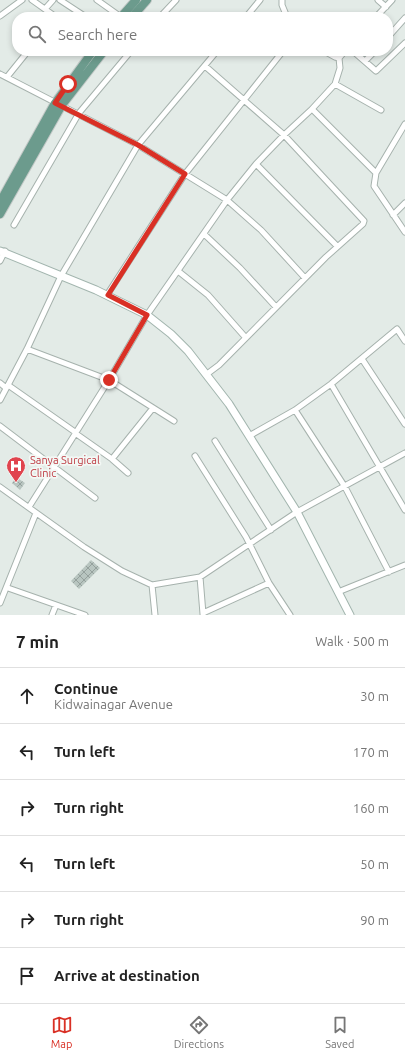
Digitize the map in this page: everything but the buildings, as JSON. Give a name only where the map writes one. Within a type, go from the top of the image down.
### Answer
[{"type":"main road","points":[[125,12],[136,0]]},
{"type":"main road","points":[[136,12],[147,0]]},
{"type":"main road","points":[[0,202],[90,56]]},
{"type":"main road","points":[[0,214],[59,104],[99,56]]},
{"type":"street","points":[[0,16],[22,0]]},
{"type":"street","points":[[32,0],[49,12]]},
{"type":"street","points":[[45,9],[53,0]]},
{"type":"street","points":[[60,0],[78,12]]},
{"type":"street","points":[[97,0],[114,12]]},
{"type":"street","points":[[165,12],[176,0]]},
{"type":"street","points":[[250,12],[260,0]]},
{"type":"street","points":[[282,0],[285,12]]},
{"type":"street","points":[[378,0],[386,7]]},
{"type":"street","points":[[381,12],[392,0]]},
{"type":"street","points":[[393,31],[405,18]]},
{"type":"street","points":[[393,55],[405,43]]},
{"type":"street","points":[[7,77],[24,56]]},
{"type":"street","points":[[14,225],[79,113],[127,56]]},
{"type":"street","points":[[0,400],[27,349],[61,276],[138,145],[213,56]]},
{"type":"street","points":[[108,295],[185,174],[279,56]]},
{"type":"street","points":[[29,507],[109,380],[147,315],[227,200],[256,164],[312,109],[334,84],[340,68],[339,58],[332,56]]},
{"type":"street","points":[[360,56],[377,71],[392,56]]},
{"type":"street","points":[[365,61],[370,56]]},
{"type":"street","points":[[205,66],[284,135],[364,221],[363,224],[337,246],[219,366],[207,374]]},
{"type":"street","points":[[0,74],[79,113],[138,145],[227,200],[261,230],[305,278]]},
{"type":"street","points":[[334,84],[381,110]]},
{"type":"street","points":[[312,109],[376,173]]},
{"type":"street","points":[[405,124],[376,173],[374,186],[405,232]]},
{"type":"street","points":[[256,164],[337,246]]},
{"type":"street","points":[[393,214],[405,203]]},
{"type":"street","points":[[204,234],[240,268],[276,307]]},
{"type":"street","points":[[0,261],[2,251],[108,295],[147,315],[171,334],[188,351],[207,374],[249,436],[297,512],[350,615]]},
{"type":"street","points":[[178,272],[208,296],[246,338]]},
{"type":"street","points":[[249,436],[295,410],[331,384],[397,329],[405,341]]},
{"type":"street","points":[[27,349],[109,380],[174,421]]},
{"type":"street","points":[[362,358],[405,424]]},
{"type":"street","points":[[0,383],[7,386],[112,459],[128,473]]},
{"type":"street","points":[[331,384],[405,510]]},
{"type":"street","points":[[112,459],[153,408]]},
{"type":"street","points":[[295,410],[345,487],[389,572]]},
{"type":"street","points":[[0,426],[95,498]]},
{"type":"street","points":[[215,441],[271,530]]},
{"type":"street","points":[[0,487],[122,571],[152,585],[200,577],[297,512],[405,453]]},
{"type":"street","points":[[195,456],[250,544],[269,583],[290,615]]},
{"type":"street","points":[[0,603],[8,588],[18,556],[36,513]]},
{"type":"street","points":[[338,592],[405,565]]},
{"type":"street","points":[[200,577],[204,614],[269,583]]},
{"type":"street","points":[[152,585],[155,615]]},
{"type":"street","points":[[8,588],[85,615]]},
{"type":"street","points":[[52,615],[56,605]]},
{"type":"place","name":"Sanya Surgical Clinic","points":[[16,483]]},
{"type":"route","points":[[68,84],[55,103],[79,113],[138,145],[185,174],[108,295],[147,315],[109,380]]}]
